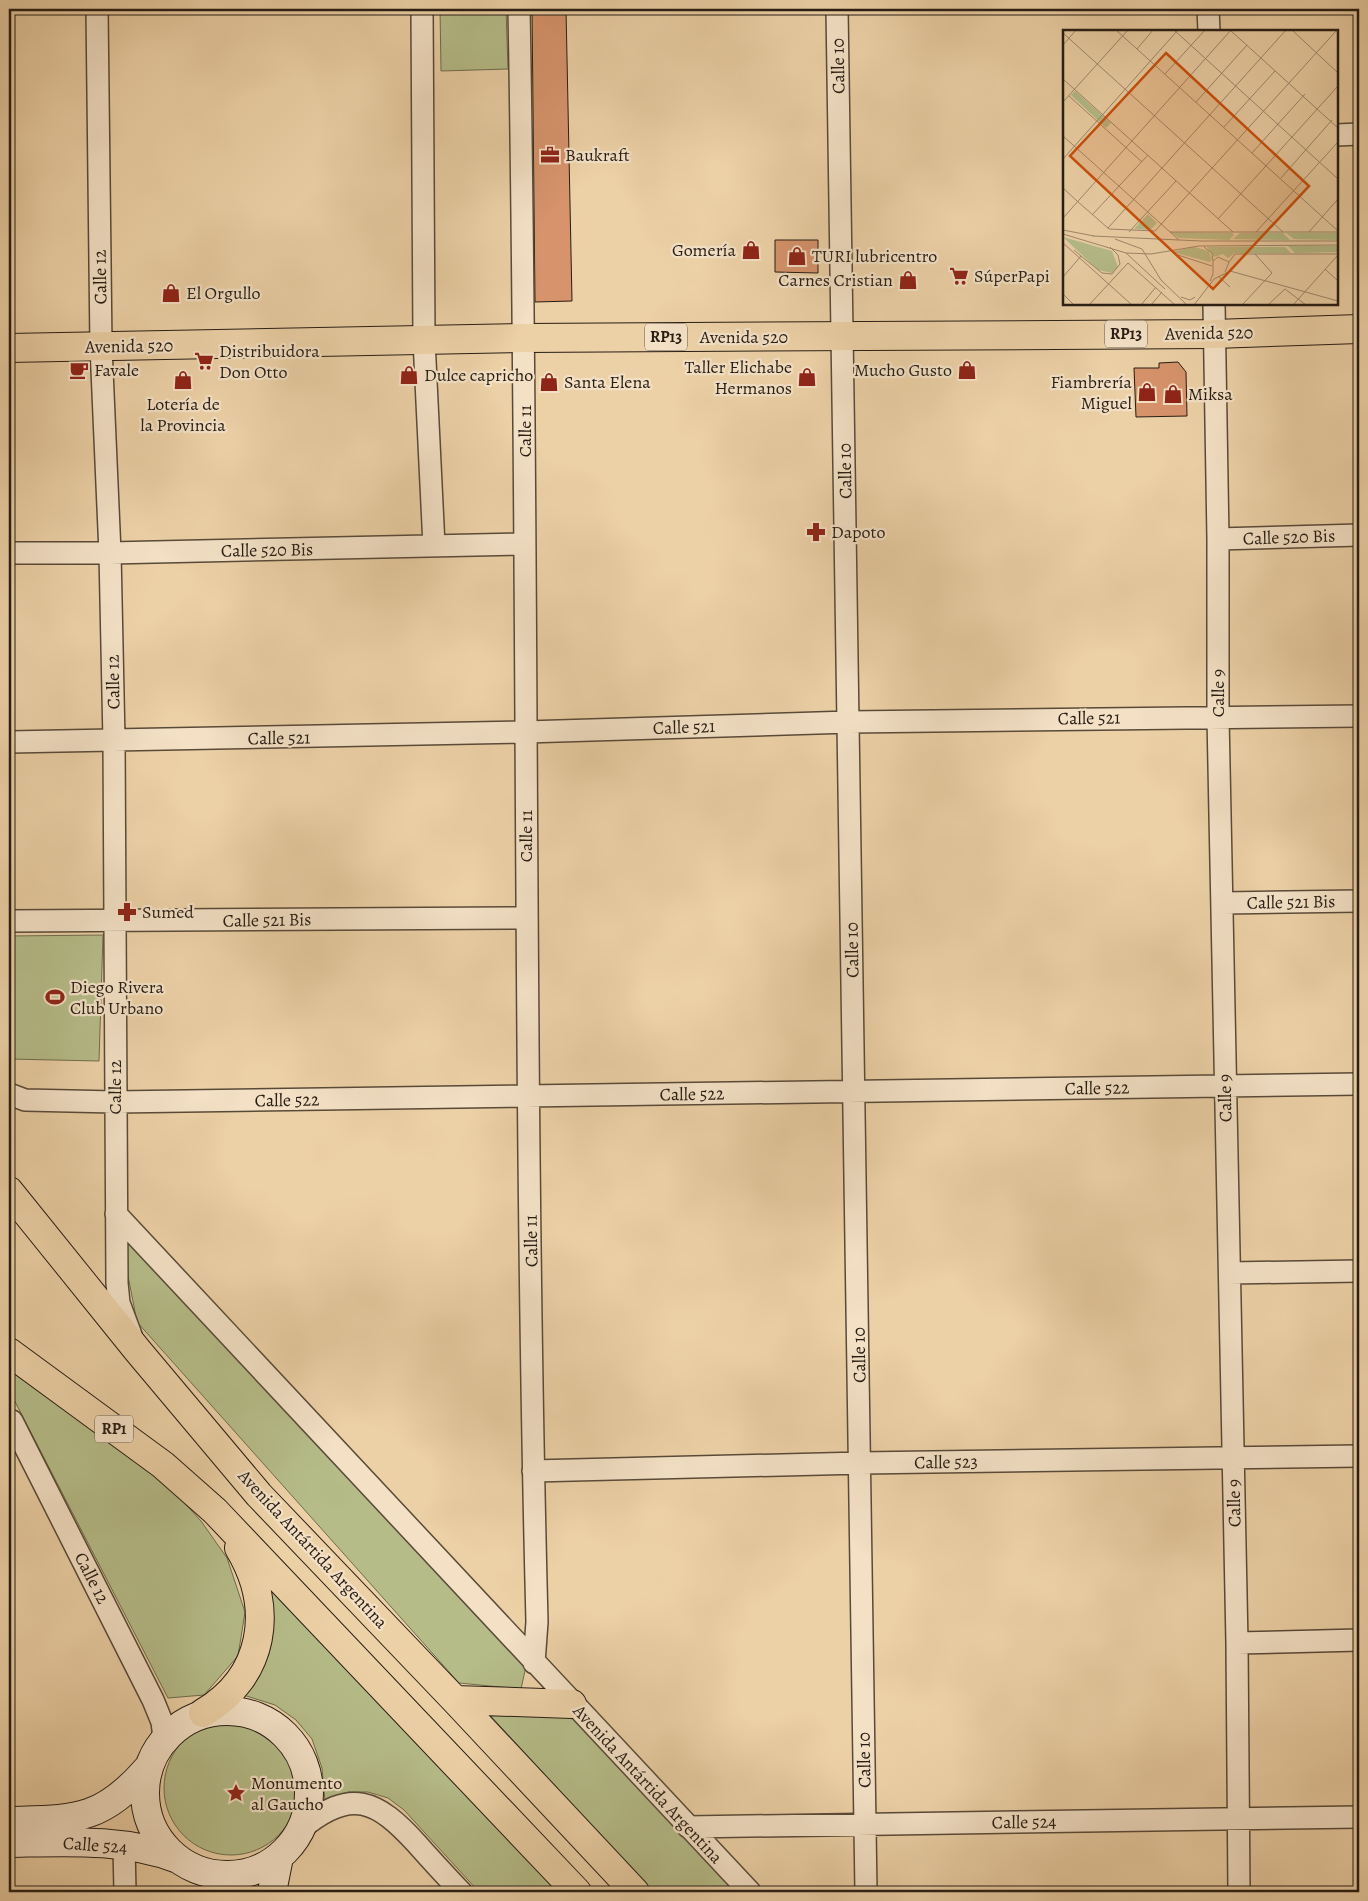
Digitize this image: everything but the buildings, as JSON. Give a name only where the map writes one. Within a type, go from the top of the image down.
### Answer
[{"type":"main road","name":"Avenida 520","points":[[9,348],[525,338],[1214,334],[1359,329]]},
{"type":"main road","name":"Avenida Antártida Argentina","points":[[9,1191],[138,1351],[259,1495],[635,1892]]},
{"type":"main road","name":"RP1","points":[[9,1352],[163,1465],[215,1512]]},
{"type":"main road","points":[[203,1713],[219,1703],[233,1690],[255,1651],[260,1632],[260,1604],[252,1571],[215,1512]]},
{"type":"main road","points":[[215,1512],[577,1892]]},
{"type":"main road","points":[[455,1700],[572,1704]]},
{"type":"street","name":"Calle 12","points":[[97,9],[101,346],[110,554],[114,741],[117,1283],[119,1304],[138,1351]]},
{"type":"street","points":[[422,9],[424,340],[434,546]]},
{"type":"street","name":"Calle 11","points":[[519,9],[525,338],[526,918],[533,1471],[537,1622],[534,1663]]},
{"type":"street","name":"Calle 10","points":[[837,9],[844,336],[866,1892]]},
{"type":"street","points":[[1208,9],[1209,30]]},
{"type":"street","points":[[1338,135],[1359,134]]},
{"type":"street","name":"Calle 9","points":[[1214,305],[1218,539],[1218,717],[1237,1644],[1239,1892]]},
{"type":"street","name":"Calle 520 Bis","points":[[1218,539],[1359,535]]},
{"type":"street","name":"Calle 520 Bis","points":[[9,553],[110,554],[524,544]]},
{"type":"street","name":"Calle 521","points":[[9,742],[526,732],[849,722],[1359,716]]},
{"type":"street","name":"Calle 521 Bis","points":[[1223,903],[1359,901]]},
{"type":"street","name":"Calle 521 Bis","points":[[9,921],[116,922],[526,918]]},
{"type":"street","name":"Calle 522","points":[[17,1097],[115,1102],[1359,1084]]},
{"type":"street","name":"Avenida Antártida Argentina","points":[[116,1214],[572,1704],[750,1892]]},
{"type":"street","points":[[1230,1273],[1359,1271]]},
{"type":"street","name":"Calle 12","points":[[12,1422],[153,1700],[162,1722],[164,1738]]},
{"type":"street","name":"Calle 523","points":[[533,1471],[861,1463],[1359,1456]]},
{"type":"street","points":[[1237,1644],[1359,1640]]},
{"type":"street","points":[[204,1872],[230,1875],[256,1870],[279,1857],[293,1842],[301,1829],[309,1798],[305,1767],[289,1739],[265,1719],[234,1710],[203,1713],[182,1723],[164,1738],[147,1769],[145,1803],[148,1821],[156,1835],[179,1860],[204,1872],[233,1892]]},
{"type":"street","name":"Calle 524","points":[[9,1821],[69,1820],[91,1814],[108,1805],[135,1783],[147,1769]]},
{"type":"street","points":[[301,1829],[321,1812],[338,1806],[360,1803],[379,1808],[396,1821],[461,1892]]},
{"type":"street","name":"Calle 524","points":[[688,1827],[1359,1817]]},
{"type":"street","name":"Calle 524","points":[[9,1843],[81,1842],[124,1846],[151,1851],[179,1860]]},
{"type":"street","points":[[124,1846],[126,1892]]},
{"type":"street","points":[[272,1892],[279,1857]]},
{"type":"green space","points":[[440,9],[506,9],[508,69],[441,71]]},
{"type":"green space","name":"Diego Rivera Club Urbano","points":[[103,935],[99,1061],[9,1059],[9,936]]},
{"type":"green space","points":[[116,1214],[526,1666],[521,1689],[459,1683],[137,1322]]},
{"type":"green space","points":[[9,1370],[167,1484],[201,1521],[227,1558],[245,1612],[238,1656],[204,1695],[168,1698],[9,1390]]},
{"type":"green space","points":[[263,1575],[559,1892],[479,1892],[404,1810],[388,1798],[368,1792],[348,1792],[325,1801],[322,1768],[312,1739],[296,1720],[275,1705],[240,1694],[263,1665],[271,1645],[271,1619]]},
{"type":"green space","points":[[488,1713],[574,1717],[736,1892],[653,1892]]},
{"type":"green space","points":[[231,1721],[257,1726],[278,1741],[293,1762],[298,1788],[293,1814],[278,1835],[257,1850],[231,1855],[205,1850],[184,1835],[169,1814],[164,1788],[169,1762],[184,1741],[205,1726]]},
{"type":"place","name":"Baukraft","points":[[550,155]]},
{"type":"place","name":"Gomería","points":[[751,250]]},
{"type":"place","name":"TURI lubricentro","points":[[797,256]]},
{"type":"place","name":"SúperPapi","points":[[959,276]]},
{"type":"place","name":"Carnes Cristian","points":[[908,280]]},
{"type":"place","name":"El Orgullo","points":[[171,293]]},
{"type":"place","name":"Distribuidora Don Otto","points":[[204,361]]},
{"type":"place","name":"Favale","points":[[79,370]]},
{"type":"place","name":"Mucho Gusto","points":[[967,370]]},
{"type":"place","name":"Dulce capricho","points":[[409,375]]},
{"type":"place","name":"Taller Elichabe Hermanos","points":[[807,377]]},
{"type":"place","name":"Lotería de la Provincia","points":[[183,380]]},
{"type":"place","name":"Santa Elena","points":[[549,382]]},
{"type":"place","name":"Fiambrería Miguel","points":[[1147,392]]},
{"type":"place","name":"Miksa","points":[[1173,394]]},
{"type":"place","name":"Dapoto","points":[[816,532]]},
{"type":"place","name":"Sumed","points":[[127,912]]},
{"type":"place","name":"Diego Rivera Club Urbano","points":[[55,997]]},
{"type":"place","name":"Monumento al Gaucho","points":[[236,1793]]}]
